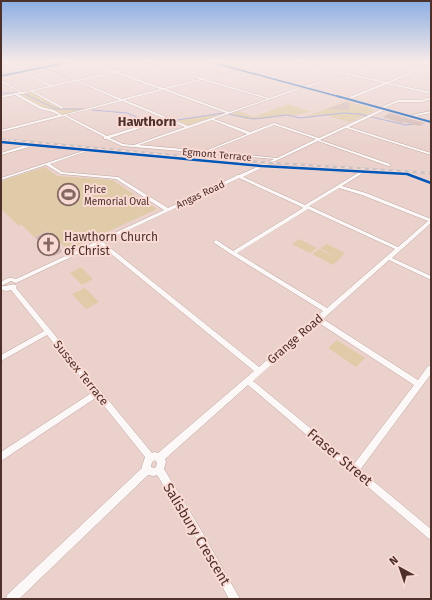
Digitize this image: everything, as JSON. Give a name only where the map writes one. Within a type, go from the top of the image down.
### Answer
[{"type":"main road","points":[[312,90],[431,122]]},
{"type":"street","points":[[16,90],[21,93]]},
{"type":"street","points":[[1,97],[35,90]]},
{"type":"street","points":[[100,90],[187,127]]},
{"type":"street","points":[[1,132],[164,90],[229,113]]},
{"type":"street","points":[[240,90],[269,99]]},
{"type":"street","points":[[133,147],[296,90]]},
{"type":"street","points":[[348,99],[369,90]]},
{"type":"street","points":[[416,90],[431,94]]},
{"type":"street","points":[[424,92],[429,90]]},
{"type":"street","points":[[31,91],[62,108]]},
{"type":"street","points":[[16,94],[41,108],[64,116],[118,144],[133,147],[276,158]]},
{"type":"street","name":"Angas Road","points":[[14,284],[276,158],[370,116],[382,108],[398,101],[422,101],[431,98]]},
{"type":"street","points":[[410,116],[431,112]]},
{"type":"street","points":[[211,119],[251,134]]},
{"type":"street","points":[[105,138],[151,124]]},
{"type":"street","points":[[206,152],[274,124],[389,165]]},
{"type":"street","points":[[346,127],[431,154]]},
{"type":"street","name":"Egmont Terrace","points":[[1,142],[261,166],[407,174],[431,183]]},
{"type":"street","points":[[1,154],[30,145]]},
{"type":"street","points":[[1,179],[88,151]]},
{"type":"street","points":[[47,164],[61,174],[117,178],[167,210]]},
{"type":"street","points":[[233,253],[362,172]]},
{"type":"street","points":[[238,176],[399,249]]},
{"type":"street","points":[[338,186],[364,194],[431,221]]},
{"type":"street","name":"Grange Road","points":[[155,458],[248,381],[431,221]]},
{"type":"street","points":[[99,242],[258,371]]},
{"type":"street","points":[[216,242],[327,311]]},
{"type":"street","points":[[389,258],[431,278]]},
{"type":"street","points":[[1,275],[3,282],[12,279],[14,284],[4,289],[1,288]]},
{"type":"street","name":"Sussex Terrace","points":[[14,284],[48,332],[97,393],[155,458]]},
{"type":"street","points":[[318,319],[419,384]]},
{"type":"street","points":[[1,358],[48,332]]},
{"type":"street","points":[[355,470],[431,368]]},
{"type":"street","name":"Fraser Street","points":[[248,381],[431,535]]},
{"type":"street","points":[[1,457],[97,393]]},
{"type":"street","points":[[155,458],[162,465],[159,470],[154,472],[147,470],[146,463],[155,458]]},
{"type":"street","points":[[11,599],[147,470]]},
{"type":"street","name":"Salisbury Crescent","points":[[159,470],[198,533],[234,599]]},
{"type":"shaded area","points":[[31,92],[60,108],[90,108],[64,115],[55,110],[42,108],[18,95]]},
{"type":"shaded area","points":[[346,101],[371,108],[374,111],[350,122],[324,115],[302,118]]},
{"type":"shaded area","points":[[288,104],[312,112],[257,119],[244,119],[230,115],[239,111],[254,117]]},
{"type":"shaded area","points":[[224,113],[188,125],[177,120]]},
{"type":"shaded area","name":"Price Memorial Oval","points":[[45,167],[57,176],[112,180],[157,209],[68,250],[48,231],[34,237],[22,225],[19,226],[1,209],[1,181]]},
{"type":"shaded area","points":[[299,239],[317,248],[310,253],[292,244]]},
{"type":"shaded area","points":[[327,244],[345,253],[333,265],[312,254],[319,249],[337,258],[320,248]]},
{"type":"shaded area","points":[[81,267],[93,279],[82,285],[70,273]]},
{"type":"shaded area","points":[[85,288],[99,302],[86,309],[72,294]]},
{"type":"shaded area","points":[[337,340],[365,358],[356,367],[328,348]]},
{"type":"building","points":[[345,102],[350,103],[349,110],[328,109]]},
{"type":"building","points":[[390,113],[426,123],[419,126],[403,122],[401,123],[383,117]]},
{"type":"building","name":"Hawthorn Church of Christ","points":[[47,232],[59,243],[58,244],[62,252],[54,256],[48,253],[35,237]]},
{"type":"waterway","points":[[1,93],[23,93],[56,109],[84,109]]},
{"type":"waterway","points":[[92,110],[127,113],[139,118],[167,121]]},
{"type":"waterway","points":[[177,120],[223,113],[254,119],[287,115],[300,118],[344,113],[359,114],[406,125],[414,124]]},
{"type":"railway","points":[[1,139],[15,140]]},
{"type":"railway","points":[[10,140],[15,140]]},
{"type":"railway","points":[[15,140],[213,159],[431,173]]},
{"type":"railway","points":[[15,140],[20,141]]},
{"type":"cycle path","points":[[313,90],[431,122]]},
{"type":"cycle path","points":[[1,142],[261,166],[407,174],[431,183]]},
{"type":"place","name":"Price Memorial Oval","points":[[68,195]]},
{"type":"place","name":"Hawthorn Church of Christ","points":[[49,244]]},
{"type":"district","name":"Hawthorn","points":[[147,121]]}]
